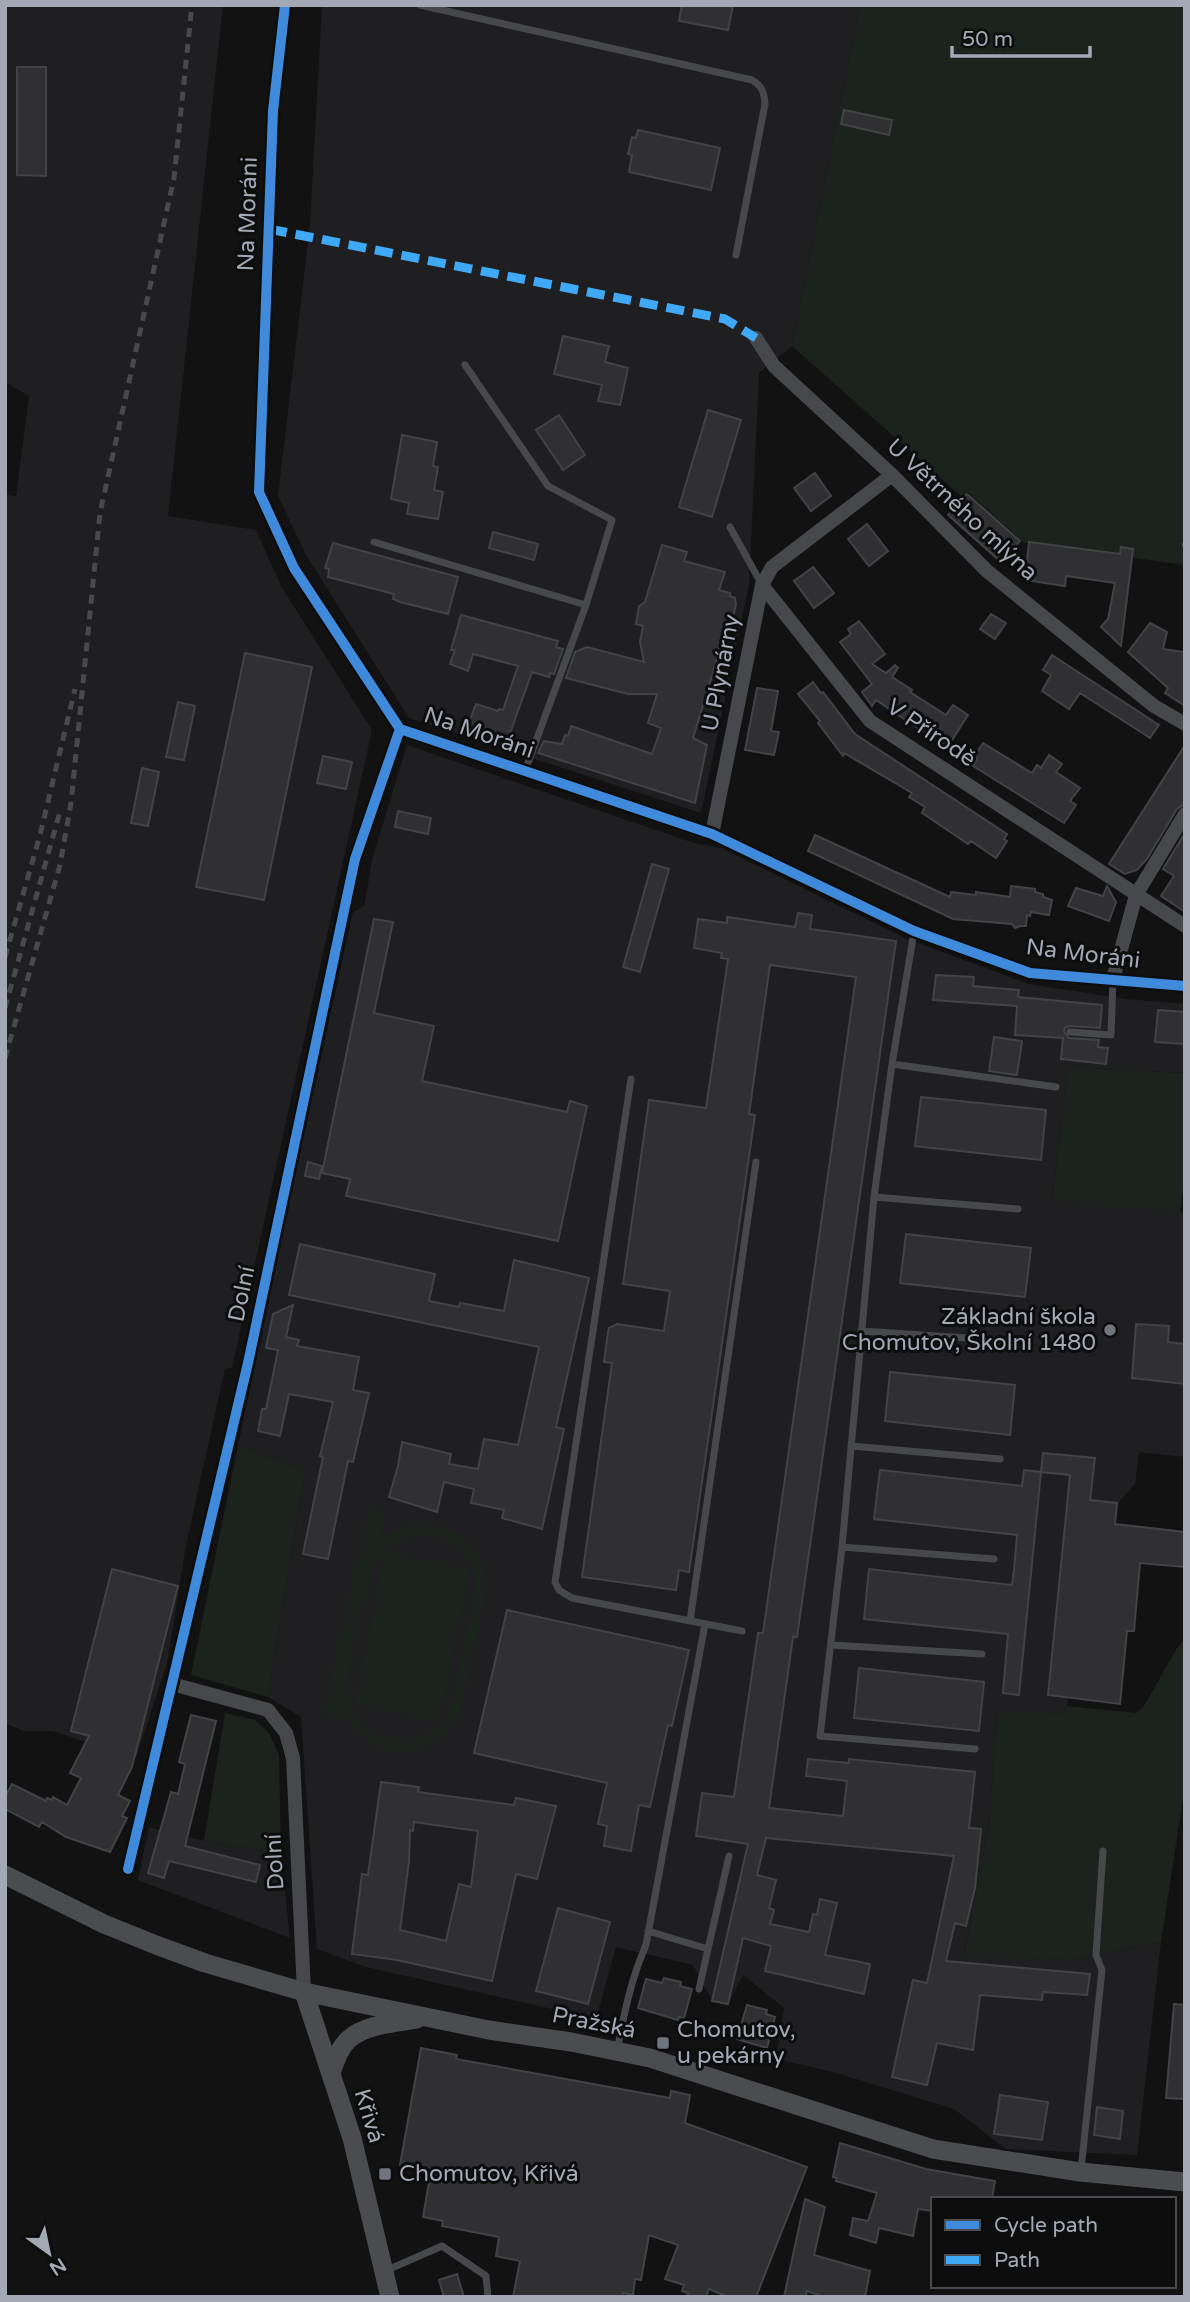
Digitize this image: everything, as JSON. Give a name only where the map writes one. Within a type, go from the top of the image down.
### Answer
[{"type":"main road","name":"Pražská","points":[[5,1875],[92,1918],[156,1945],[217,1967],[304,1992],[488,2030],[570,2042],[650,2058],[933,2149],[1080,2172],[1185,2182]]},
{"type":"main road","name":"Křivá","points":[[304,1992],[352,2138],[390,2297]]},
{"type":"main road","points":[[331,2073],[340,2051],[349,2039],[383,2025],[428,2018]]},
{"type":"street","name":"Na Moráni","points":[[285,5],[273,111],[259,492],[294,568],[400,729],[712,834],[914,931],[1030,972],[1185,986]]},
{"type":"street","name":"U Větrného mlýna","points":[[755,338],[774,366],[892,475],[987,571],[1153,706],[1185,724]]},
{"type":"street","points":[[762,585],[772,567],[892,475]]},
{"type":"street","name":"U Plynárny","points":[[712,834],[762,585]]},
{"type":"street","name":"V Přírodě","points":[[762,585],[870,722],[1185,926]]},
{"type":"street","name":"Dolní","points":[[128,1869],[248,1363],[355,859],[400,729]]},
{"type":"street","points":[[1113,979],[1136,895],[1185,814]]},
{"type":"street","name":"Dolní","points":[[172,1684],[268,1710],[286,1732],[293,1758],[304,1992]]},
{"type":"lane","points":[[420,5],[751,80],[760,85],[765,104],[736,255]]},
{"type":"lane","points":[[465,365],[548,486],[612,520],[586,605],[525,771]]},
{"type":"lane","points":[[730,527],[762,585]]},
{"type":"lane","points":[[374,542],[586,605]]},
{"type":"lane","points":[[914,931],[874,1197],[842,1547],[820,1736],[975,1749]]},
{"type":"lane","points":[[1070,1032],[1111,1035],[1113,979]]},
{"type":"lane","points":[[892,1064],[1056,1087]]},
{"type":"lane","points":[[631,1079],[555,1582],[559,1590],[572,1598],[742,1631]]},
{"type":"lane","points":[[690,1621],[756,1162]]},
{"type":"lane","points":[[874,1197],[1018,1209]]},
{"type":"lane","points":[[860,1331],[1013,1342]]},
{"type":"lane","points":[[851,1446],[1000,1459]]},
{"type":"lane","points":[[842,1547],[994,1559]]},
{"type":"lane","points":[[617,2051],[625,2007],[648,1931],[705,1624]]},
{"type":"lane","points":[[831,1645],[982,1654]]},
{"type":"lane","points":[[1080,2172],[1102,1970],[1096,1955],[1102,1851]]},
{"type":"lane","points":[[699,1989],[729,1856]]},
{"type":"lane","points":[[648,1931],[708,1949]]},
{"type":"lane","points":[[384,2272],[442,2246],[486,2276],[488,2297]]},
{"type":"shaded area","points":[[5,5],[223,5],[168,516],[256,530],[281,586],[372,730],[232,1368],[225,1369],[186,1545],[167,1663],[136,1758],[52,1731],[23,1731],[5,1723],[5,494],[16,496],[29,396],[5,382]]},
{"type":"shaded area","points":[[322,5],[860,5],[792,346],[759,373],[749,585],[701,813],[409,718],[306,555],[278,496],[310,225]]},
{"type":"shaded area","points":[[860,5],[1185,5],[1185,565],[1023,542],[968,492],[962,497],[792,346]]},
{"type":"shaded area","points":[[407,745],[694,843],[723,849],[907,939],[1029,984],[1126,999],[1185,1004],[1185,1073],[1068,1067],[1052,1199],[1185,1212],[1185,1457],[1139,1452],[1135,1484],[1119,1502],[1116,1523],[1085,1521],[1067,1706],[1061,1715],[997,1712],[989,1825],[964,1954],[1070,1959],[1161,1942],[1137,2155],[1006,2149],[954,2109],[833,2072],[776,2059],[784,2008],[743,1975],[728,2004],[712,2001],[693,1965],[616,1947],[596,2019],[366,1967],[317,1949],[301,1717],[268,1697],[305,1470],[238,1446],[353,912],[364,906],[373,856]]},
{"type":"shaded area","points":[[1068,1067],[1185,1073],[1185,1172],[1180,1212],[1052,1200]]},
{"type":"shaded area","points":[[238,1446],[305,1470],[268,1697],[191,1675]]},
{"type":"shaded area","points":[[368,1508],[384,1512],[379,1542],[395,1530],[413,1525],[431,1525],[449,1530],[465,1539],[478,1553],[485,1570],[487,1590],[462,1706],[449,1731],[422,1748],[411,1751],[390,1750],[361,1736],[342,1710],[339,1718],[323,1713]],"holes":[[[427,1534],[456,1545],[462,1551],[471,1567],[476,1588],[452,1701],[439,1725],[426,1734],[413,1739],[384,1737],[360,1722],[352,1709],[348,1694],[352,1651],[373,1571],[382,1555],[401,1541]]]},
{"type":"shaded area","points":[[385,1553],[469,1569],[439,1721],[355,1704]]},
{"type":"shaded area","points":[[1185,1640],[1185,1785],[1161,1942],[1070,1959],[964,1955],[989,1825],[997,1711],[1061,1715],[1067,1706],[1136,1713],[1144,1706],[1177,1648]]},
{"type":"shaded area","points":[[225,1713],[255,1720],[269,1733],[279,1755],[281,1854],[204,1841]]},
{"type":"shaded area","points":[[149,1827],[204,1841],[281,1854],[290,1938],[138,1880]]},
{"type":"building","points":[[682,5],[733,5],[728,30],[679,21]]},
{"type":"building","points":[[17,67],[46,67],[46,176],[17,175]]},
{"type":"building","points":[[844,110],[892,120],[889,135],[841,124]]},
{"type":"building","points":[[638,130],[720,148],[711,190],[629,172],[632,155],[628,154],[632,137],[636,138]]},
{"type":"building","points":[[563,336],[609,346],[605,362],[628,368],[620,405],[598,401],[602,385],[554,374]]},
{"type":"building","points":[[708,410],[741,420],[712,517],[679,507]]},
{"type":"building","points":[[559,415],[585,455],[563,470],[536,430]]},
{"type":"building","points":[[402,435],[437,442],[433,466],[438,467],[434,490],[443,492],[438,519],[407,514],[409,503],[391,499]]},
{"type":"building","points":[[815,473],[831,496],[811,511],[794,488]]},
{"type":"building","points":[[967,494],[1020,541],[1001,562],[948,515]]},
{"type":"building","points":[[867,524],[888,551],[869,566],[848,539]]},
{"type":"building","points":[[493,532],[538,544],[534,560],[489,548]]},
{"type":"building","points":[[1029,542],[1120,554],[1121,547],[1133,549],[1121,646],[1101,627],[1108,619],[1115,583],[1066,576],[1065,586],[1025,580]]},
{"type":"building","points":[[333,543],[458,577],[448,614],[400,602],[393,599],[394,594],[328,577],[329,569],[325,568]]},
{"type":"building","points":[[662,545],[687,552],[684,561],[725,572],[719,590],[730,593],[736,604],[693,738],[707,745],[695,803],[538,753],[544,741],[562,744],[571,726],[652,754],[661,728],[648,723],[657,694],[628,694],[566,678],[575,652],[587,647],[644,662],[640,642],[643,626],[636,624],[639,606],[645,602]]},
{"type":"building","points":[[813,567],[834,593],[814,608],[794,581]]},
{"type":"building","points":[[991,614],[1006,623],[995,639],[980,629]]},
{"type":"building","points":[[461,615],[558,641],[556,647],[563,649],[554,674],[550,673],[549,677],[532,672],[508,739],[468,725],[476,704],[503,710],[518,666],[473,654],[468,671],[450,664]]},
{"type":"building","points":[[859,621],[885,654],[872,664],[886,673],[895,665],[898,668],[892,677],[946,715],[953,705],[968,715],[947,748],[876,700],[872,706],[862,692],[872,684],[840,642],[851,634],[848,629]]},
{"type":"building","points":[[1150,623],[1167,632],[1163,649],[1185,652],[1185,706],[1165,693],[1168,688],[1128,652]]},
{"type":"building","points":[[245,653],[312,667],[264,900],[196,887]]},
{"type":"building","points":[[1052,655],[1159,725],[1150,738],[1080,693],[1069,709],[1042,691],[1051,675],[1043,670]]},
{"type":"building","points":[[813,682],[855,734],[1007,834],[1004,839],[1007,841],[996,858],[971,841],[968,844],[922,813],[925,807],[909,797],[912,793],[844,753],[843,756],[798,694]]},
{"type":"building","points":[[757,688],[778,691],[771,731],[779,732],[774,755],[745,750]]},
{"type":"building","points":[[178,702],[195,706],[184,760],[166,757]]},
{"type":"building","points":[[983,743],[1032,773],[1037,765],[1041,768],[1049,755],[1062,764],[1056,772],[1080,788],[1070,801],[1076,805],[1064,823],[973,766],[977,759],[974,757]]},
{"type":"building","points":[[1185,745],[1185,804],[1177,809],[1147,859],[1137,870],[1125,874],[1109,864]]},
{"type":"building","points":[[323,756],[352,762],[346,789],[317,783]]},
{"type":"building","points":[[142,768],[159,772],[148,826],[131,823]]},
{"type":"building","points":[[398,811],[431,818],[428,834],[395,827]]},
{"type":"building","points":[[1185,833],[1185,912],[1161,896],[1174,876],[1163,869]]},
{"type":"building","points":[[815,835],[950,897],[951,892],[976,895],[976,892],[1010,897],[1011,886],[1035,889],[1035,892],[1052,900],[1049,915],[1031,912],[1030,916],[1027,915],[1026,926],[1015,928],[1012,924],[953,919],[808,851]]},
{"type":"building","points":[[652,864],[669,869],[640,972],[623,967]]},
{"type":"building","points":[[1107,886],[1116,902],[1109,921],[1068,906],[1076,888],[1103,896]]},
{"type":"building","points":[[798,913],[812,915],[810,929],[896,941],[797,1637],[793,1637],[769,1808],[843,1816],[847,1781],[806,1776],[808,1759],[849,1763],[849,1759],[975,1772],[969,1828],[981,1829],[975,1888],[966,1926],[955,1923],[946,1961],[1090,1974],[1087,1995],[1043,1992],[1042,2000],[980,1995],[973,2050],[937,2043],[927,2085],[892,2077],[913,1980],[927,1983],[954,1856],[766,1838],[757,1875],[776,1880],[769,1908],[774,1910],[770,1924],[809,1932],[813,1914],[817,1915],[820,1899],[837,1903],[825,1955],[870,1964],[864,1994],[765,1971],[771,1946],[743,1938],[728,2004],[712,2001],[748,1844],[696,1836],[702,1793],[734,1797],[758,1633],[763,1633],[856,977],[770,965],[749,1114],[755,1115],[689,1572],[679,1570],[676,1590],[582,1577],[612,1363],[604,1362],[609,1328],[617,1324],[664,1331],[670,1291],[623,1284],[649,1100],[706,1108],[728,959],[721,958],[722,953],[694,948],[698,919],[727,923],[727,917],[795,927]]},
{"type":"building","points":[[374,919],[393,922],[374,1013],[434,1026],[422,1081],[567,1112],[570,1101],[587,1106],[558,1241],[346,1196],[350,1179],[322,1173]]},
{"type":"building","points":[[936,975],[974,977],[973,986],[1019,990],[1018,997],[1102,1005],[1100,1028],[1070,1026],[1065,1028],[1064,1032],[1069,1038],[1099,1040],[1098,1047],[1108,1048],[1106,1064],[1061,1059],[1063,1038],[1015,1035],[1017,1006],[933,1000]]},
{"type":"building","points":[[1158,1010],[1185,1012],[1185,1044],[1155,1042]]},
{"type":"building","points":[[994,1037],[1022,1041],[1017,1075],[989,1071]]},
{"type":"building","points":[[921,1097],[1046,1110],[1041,1160],[915,1146]]},
{"type":"building","points":[[308,1162],[322,1166],[319,1179],[305,1176]]},
{"type":"building","points":[[906,1234],[1031,1248],[1025,1297],[900,1283]]},
{"type":"building","points":[[300,1244],[435,1274],[429,1301],[459,1307],[460,1303],[504,1311],[514,1260],[589,1278],[556,1427],[564,1429],[542,1529],[502,1518],[504,1510],[471,1503],[474,1489],[444,1482],[437,1512],[389,1497],[402,1442],[451,1454],[449,1464],[478,1469],[484,1439],[518,1445],[539,1347],[289,1295]]},
{"type":"building","points":[[293,1305],[286,1337],[299,1340],[297,1346],[359,1357],[353,1390],[369,1393],[353,1462],[348,1461],[328,1559],[303,1554],[323,1457],[320,1456],[333,1402],[289,1394],[280,1436],[258,1431],[262,1409],[266,1409],[278,1350],[266,1348],[273,1314]]},
{"type":"building","points":[[1136,1324],[1169,1326],[1168,1342],[1185,1344],[1185,1384],[1132,1378]]},
{"type":"building","points":[[890,1372],[1015,1385],[1010,1435],[885,1421]]},
{"type":"building","points":[[1043,1453],[1095,1458],[1090,1500],[1117,1503],[1115,1524],[1185,1532],[1185,1567],[1140,1563],[1134,1631],[1127,1631],[1120,1704],[1048,1695],[1070,1475],[1041,1472]]},
{"type":"building","points":[[880,1470],[1022,1486],[1024,1470],[1041,1472],[1019,1695],[1003,1693],[1008,1634],[864,1619],[869,1569],[1012,1585],[1014,1570],[1017,1535],[874,1519]]},
{"type":"building","points":[[112,1569],[178,1586],[132,1767],[118,1795],[130,1801],[122,1816],[127,1818],[110,1852],[66,1837],[42,1822],[39,1827],[5,1809],[5,1797],[12,1784],[46,1801],[47,1798],[52,1800],[53,1797],[67,1805],[81,1778],[70,1773],[89,1736],[71,1731]]},
{"type":"building","points":[[507,1610],[689,1650],[672,1726],[668,1725],[650,1807],[639,1805],[631,1851],[604,1846],[607,1826],[598,1824],[607,1783],[474,1753]]},
{"type":"building","points":[[859,1668],[984,1682],[979,1731],[854,1718]]},
{"type":"building","points":[[191,1715],[216,1721],[185,1846],[260,1865],[256,1882],[169,1861],[164,1878],[148,1873],[171,1792],[178,1794],[185,1764],[179,1762]]},
{"type":"building","points":[[381,1782],[419,1787],[418,1792],[514,1805],[516,1798],[556,1806],[537,1879],[516,1874],[492,1981],[397,1960],[352,1954],[362,1874],[368,1875]],"holes":[[[414,1822],[478,1831],[471,1887],[459,1884],[446,1941],[400,1930],[410,1830],[413,1831]]]},
{"type":"building","points":[[558,1908],[610,1922],[588,2004],[536,1991]]},
{"type":"building","points":[[664,1978],[681,1982],[680,1986],[692,1989],[684,2018],[679,2017],[678,2020],[638,2008],[646,1979],[662,1983]]},
{"type":"building","points":[[1174,2004],[1185,2005],[1185,2099],[1166,2098]]},
{"type":"building","points":[[747,2005],[767,2010],[766,2014],[775,2017],[767,2048],[737,2039]]},
{"type":"building","points":[[421,2048],[457,2055],[456,2059],[670,2098],[671,2091],[690,2095],[685,2123],[807,2167],[756,2297],[728,2297],[709,2289],[706,2297],[687,2297],[688,2293],[682,2291],[684,2285],[665,2279],[678,2245],[649,2235],[641,2280],[635,2279],[633,2295],[623,2293],[622,2297],[513,2297],[520,2261],[496,2256],[499,2237],[442,2226],[443,2221],[423,2217],[431,2171],[400,2165]]},
{"type":"building","points":[[1000,2095],[1048,2102],[1042,2140],[994,2134]]},
{"type":"building","points":[[1097,2107],[1123,2111],[1120,2139],[1094,2135]]},
{"type":"building","points":[[840,2143],[926,2169],[995,2181],[992,2197],[931,2197],[931,2211],[918,2209],[913,2236],[879,2228],[876,2243],[850,2235],[853,2218],[868,2221],[877,2193],[836,2181],[837,2178],[833,2177]]},
{"type":"building","points":[[805,2199],[825,2207],[814,2255],[870,2271],[865,2297],[824,2297],[807,2291],[805,2297],[784,2297]]},
{"type":"building","points":[[457,2274],[464,2297],[444,2297],[439,2280]]},
{"type":"railway","points":[[5,1058],[60,865],[71,803],[100,513],[174,178],[192,5]]},
{"type":"railway","points":[[5,957],[40,835],[75,689]]},
{"type":"railway","points":[[5,1008],[61,808]]},
{"type":"marked path","points":[[269,229],[725,319],[756,338]]},
{"type":"cycle path","points":[[285,5],[273,111],[259,492],[294,568],[400,729],[712,834],[914,931],[1030,973],[1185,986]]},
{"type":"cycle path","points":[[128,1869],[248,1363],[355,859],[400,729]]},
{"type":"place","name":"Základní škola Chomutov, Školní 1480","points":[[1110,1330]]},
{"type":"place","name":"Chomutov, u pekárny","points":[[663,2043]]},
{"type":"place","name":"Chomutov, Křivá","points":[[385,2174]]}]
